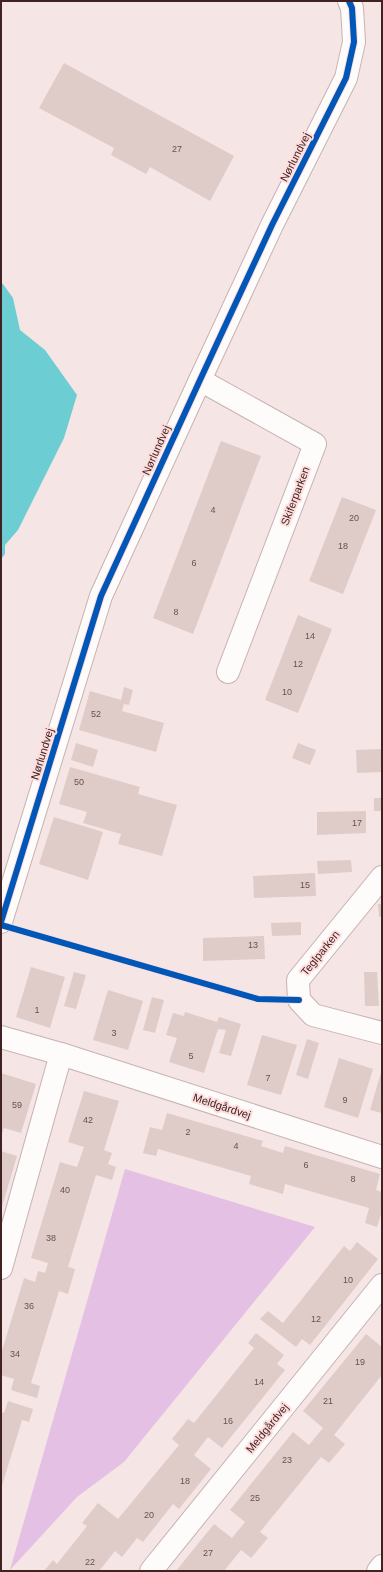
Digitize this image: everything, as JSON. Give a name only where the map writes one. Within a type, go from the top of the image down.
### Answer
[{"type":"street","name":"Nørlundvej","points":[[1,922],[101,596],[272,225],[346,78],[354,42],[352,8],[349,1]]},
{"type":"street","name":"Skiferparken","points":[[200,380],[316,444],[228,672]]},
{"type":"street","name":"Teglparken","points":[[382,877],[298,980],[299,1000],[313,1014],[382,1033]]},
{"type":"street","name":"Meldgårdvej","points":[[1,1037],[61,1054],[382,1157]]},
{"type":"street","points":[[1,1268],[61,1054]]},
{"type":"street","name":"Meldgårdvej","points":[[151,1571],[382,1286]]},
{"type":"street","points":[[378,1571],[382,1566]]},
{"type":"shaded area","points":[[125,1169],[315,1227],[124,1462],[77,1497],[10,1570]]},
{"type":"water","points":[[1,283],[13,298],[20,330],[45,350],[77,395],[64,438],[18,530],[5,545],[5,554],[1,559]]},
{"type":"building","points":[[64,63],[234,156],[210,201],[150,167],[146,174],[111,155],[114,148],[39,108]]},
{"type":"building","points":[[221,441],[261,456],[193,634],[153,618]]},
{"type":"building","points":[[342,497],[376,510],[343,594],[309,581]]},
{"type":"building","points":[[298,615],[332,629],[298,713],[265,700]]},
{"type":"building","points":[[124,687],[133,690],[129,705],[124,704],[122,711],[164,723],[156,752],[79,730],[90,691],[121,700]]},
{"type":"building","points":[[76,743],[98,750],[93,767],[71,760]]},
{"type":"building","points":[[298,743],[316,750],[310,765],[292,758]]},
{"type":"building","points":[[382,749],[382,772],[357,773],[356,750]]},
{"type":"building","points":[[70,767],[140,787],[138,794],[177,805],[162,856],[118,844],[121,834],[83,823],[87,812],[59,804]]},
{"type":"building","points":[[374,798],[382,798],[382,811],[374,811]]},
{"type":"building","points":[[366,811],[366,833],[317,835],[317,812]]},
{"type":"building","points":[[54,817],[103,832],[88,880],[39,864]]},
{"type":"building","points":[[351,860],[352,872],[318,874],[317,861]]},
{"type":"building","points":[[315,873],[316,896],[254,898],[253,876]]},
{"type":"building","points":[[378,904],[382,904],[382,916],[379,917]]},
{"type":"building","points":[[301,922],[301,935],[272,936],[271,923]]},
{"type":"building","points":[[264,936],[265,959],[203,961],[203,938]]},
{"type":"building","points":[[31,967],[65,977],[50,1028],[16,1017]]},
{"type":"building","points":[[74,972],[86,975],[76,1009],[64,1006]]},
{"type":"building","points":[[364,972],[377,972],[379,1006],[365,1006]]},
{"type":"building","points":[[108,990],[143,1001],[128,1050],[93,1040]]},
{"type":"building","points":[[152,997],[164,1000],[155,1033],[143,1030]]},
{"type":"building","points":[[185,1012],[217,1022],[219,1017],[241,1024],[231,1056],[219,1053],[226,1030],[218,1029],[204,1073],[169,1062],[177,1038],[166,1035],[173,1013],[184,1016]]},
{"type":"building","points":[[262,1035],[297,1045],[281,1095],[247,1085]]},
{"type":"building","points":[[307,1039],[319,1043],[308,1079],[296,1075]]},
{"type":"building","points":[[339,1058],[373,1069],[358,1118],[324,1107]]},
{"type":"building","points":[[382,1069],[382,1113],[370,1110]]},
{"type":"building","points":[[1,1073],[36,1084],[21,1133],[4,1128],[1,1136]]},
{"type":"building","points":[[84,1091],[119,1101],[104,1150],[112,1153],[108,1164],[116,1167],[112,1180],[96,1175],[68,1267],[75,1269],[68,1294],[59,1291],[31,1383],[40,1386],[37,1398],[11,1390],[14,1379],[1,1375],[1,1354],[24,1278],[35,1282],[38,1271],[45,1273],[48,1263],[31,1258],[60,1162],[77,1167],[84,1147],[68,1142]]},
{"type":"building","points":[[167,1113],[263,1141],[261,1146],[283,1153],[285,1146],[380,1174],[376,1190],[382,1192],[382,1211],[377,1227],[365,1223],[369,1208],[285,1184],[283,1194],[249,1184],[251,1176],[158,1149],[156,1156],[143,1153],[150,1127],[162,1130]]},
{"type":"building","points":[[1,1151],[17,1156],[1,1210]]},
{"type":"building","points":[[357,1242],[378,1259],[310,1345],[302,1339],[296,1347],[260,1319],[268,1311],[283,1323],[344,1246],[350,1251]]},
{"type":"building","points":[[256,1333],[284,1355],[277,1364],[285,1370],[222,1448],[208,1437],[194,1455],[211,1469],[179,1509],[173,1504],[143,1542],[137,1538],[122,1557],[115,1551],[99,1571],[44,1571],[53,1560],[57,1564],[87,1526],[82,1523],[98,1503],[118,1519],[179,1445],[172,1439],[188,1419],[194,1423],[254,1348],[248,1343]]},
{"type":"building","points":[[366,1334],[382,1347],[382,1375],[334,1435],[345,1444],[329,1463],[321,1457],[260,1532],[268,1538],[251,1558],[241,1550],[224,1571],[176,1571],[214,1524],[232,1538],[245,1522],[230,1510],[293,1432],[309,1445],[323,1428],[303,1411]]},
{"type":"building","points":[[8,1401],[33,1409],[29,1422],[22,1420],[1,1489],[1,1412],[4,1413]]},
{"type":"cycle path","points":[[1,922],[101,596],[272,225],[346,78],[354,42],[352,8],[349,1]]},
{"type":"cycle path","points":[[1,925],[258,999],[299,1000]]}]
